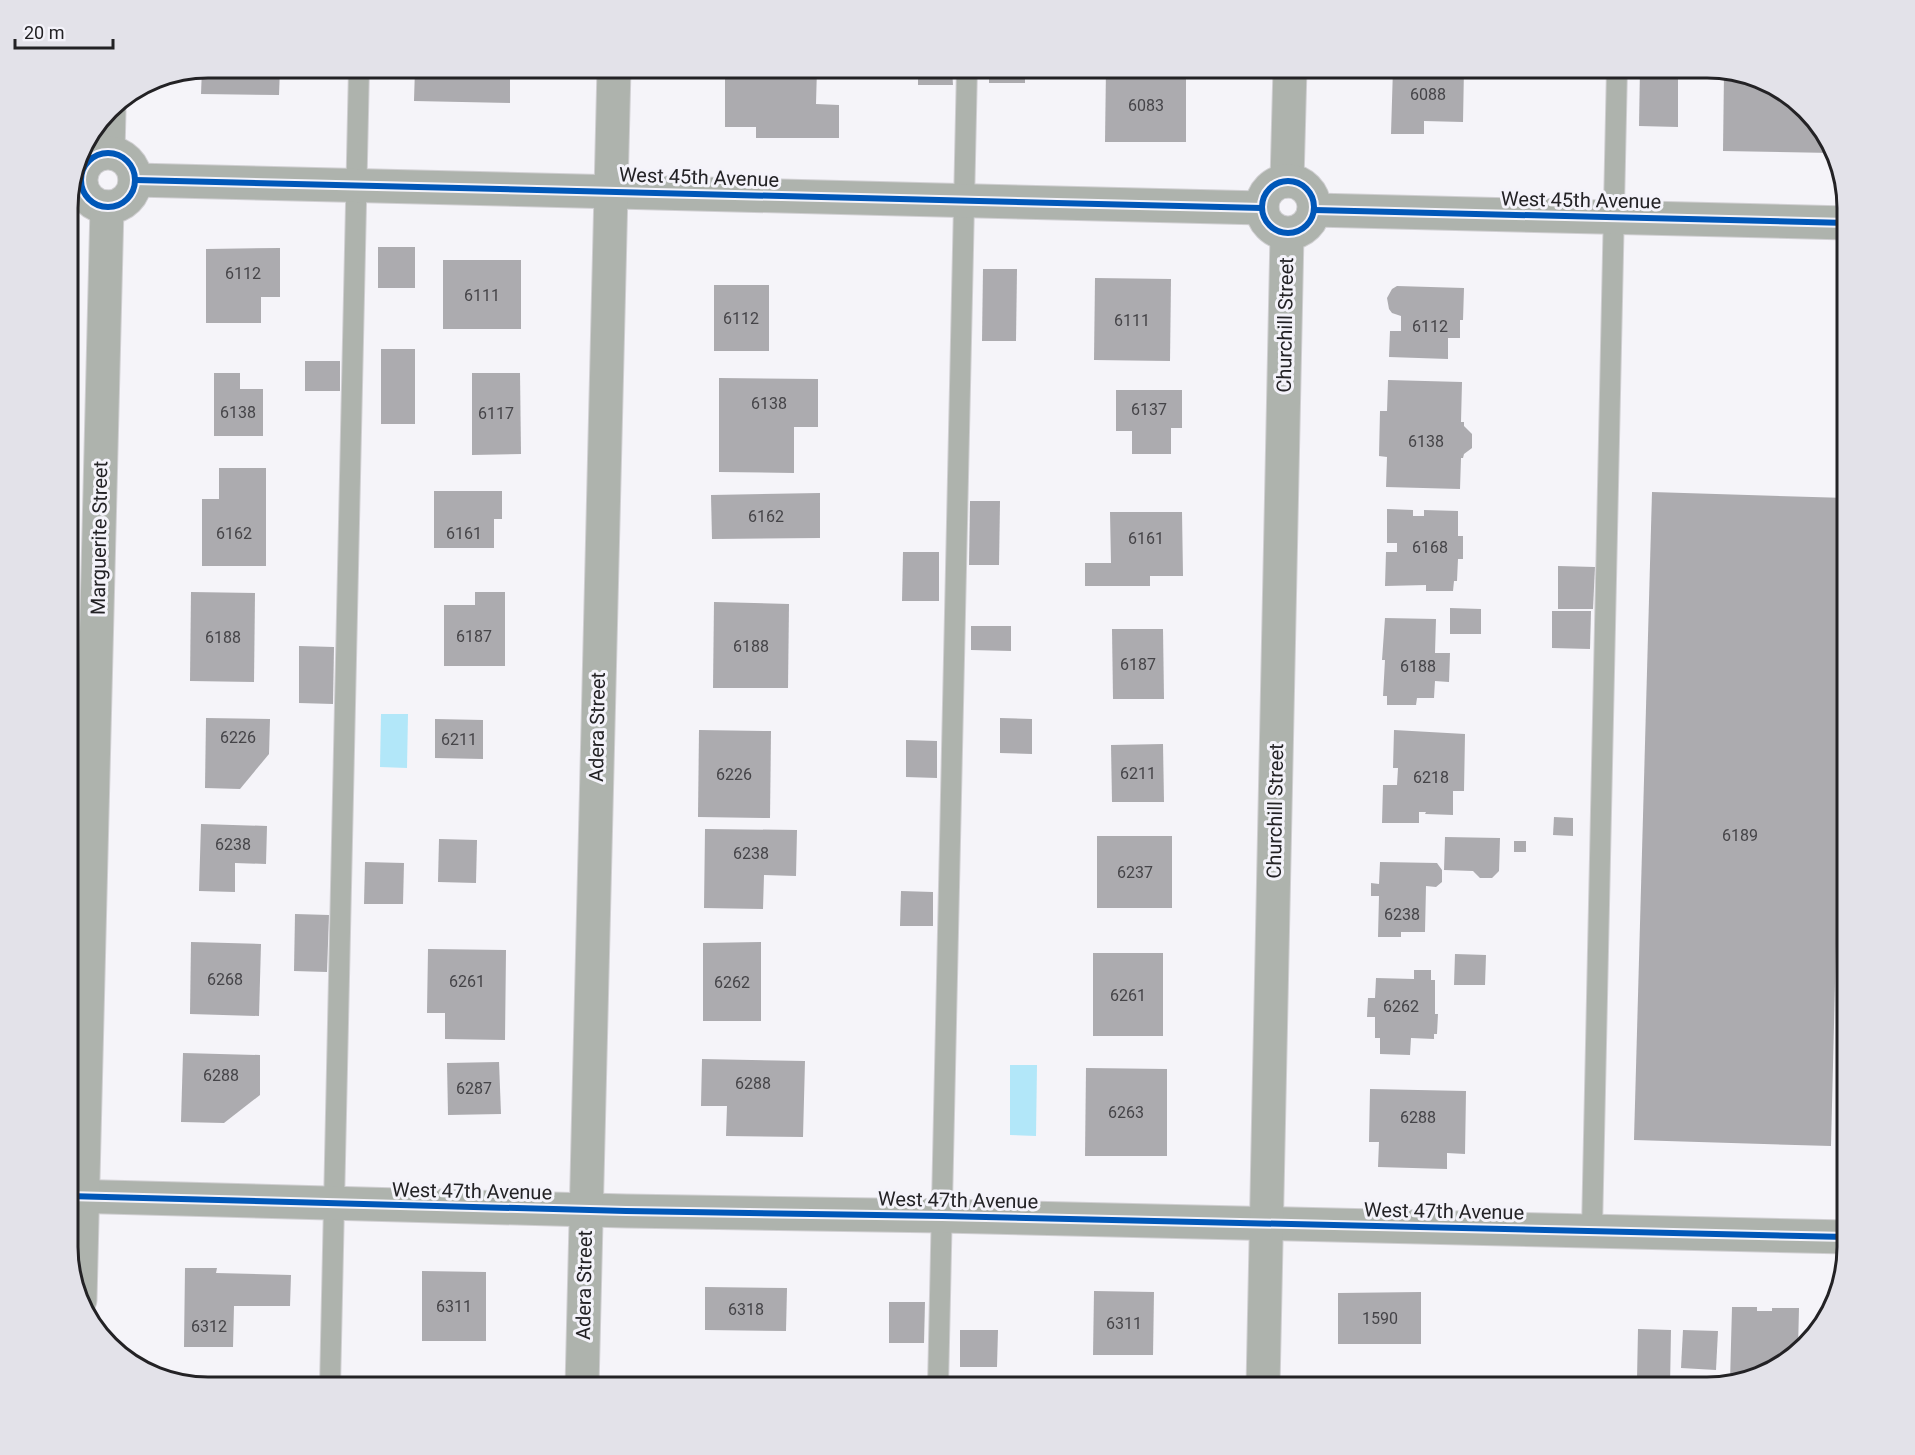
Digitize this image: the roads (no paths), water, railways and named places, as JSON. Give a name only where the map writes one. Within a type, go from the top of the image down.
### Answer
[{"type":"street","name":"Adera Street","points":[[582,1377],[614,78]]},
{"type":"street","points":[[1287,181],[1290,78]]},
{"type":"street","points":[[108,152],[109,125]]},
{"type":"street","points":[[80,184],[91,201],[107,207],[116,206],[130,196],[135,180],[134,171],[124,158],[108,152],[92,157],[86,163]]},
{"type":"street","name":"West 45th Avenue","points":[[135,180],[1262,208]]},
{"type":"street","points":[[1287,181],[1304,187],[1313,201],[1314,210],[1308,224],[1287,234],[1279,232],[1267,223],[1262,208],[1266,193],[1272,187],[1287,181]]},
{"type":"street","name":"Marguerite Street","points":[[78,1103],[107,207]]},
{"type":"street","name":"West 45th Avenue","points":[[1314,210],[1837,223]]},
{"type":"street","name":"Churchill Street","points":[[1263,1377],[1287,234]]},
{"type":"street","name":"West 47th Avenue","points":[[78,1196],[585,1210],[1837,1237]]},
{"type":"lane","points":[[330,1377],[358,78]]},
{"type":"lane","points":[[938,1377],[967,78]]},
{"type":"lane","points":[[1592,1230],[1617,78]]},
{"type":"water","points":[[381,714],[408,714],[407,768],[380,767]]},
{"type":"water","points":[[1010,1065],[1037,1065],[1036,1136],[1010,1135]]}]
